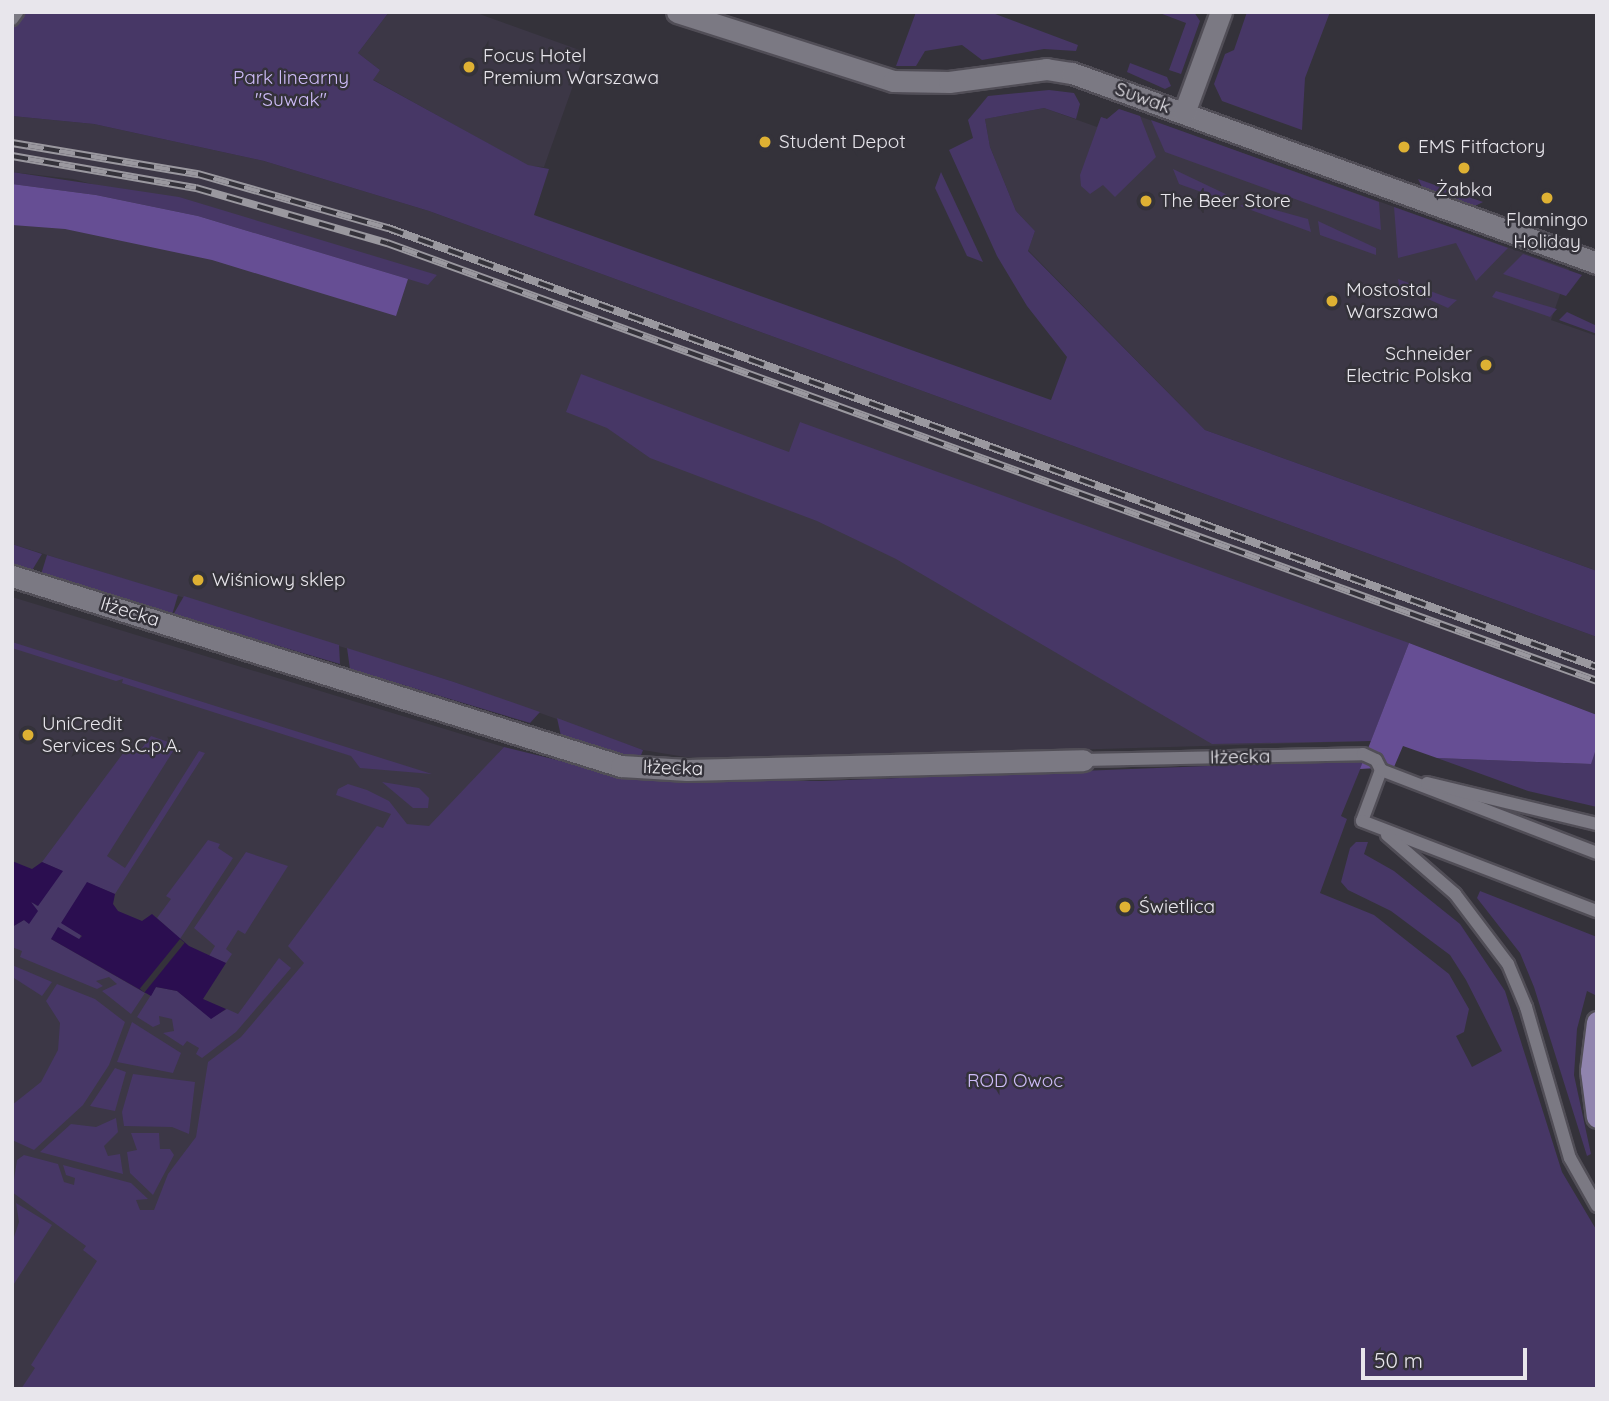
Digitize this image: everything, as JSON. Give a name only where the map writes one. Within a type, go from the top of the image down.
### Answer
[{"type":"main road","points":[[1597,1022],[1591,1071],[1597,1117]]},
{"type":"street","name":"Suwak","points":[[677,12],[893,81],[949,82],[1055,69],[1597,262]]},
{"type":"street","points":[[1184,113],[1221,12]]},
{"type":"street","name":"Iłżecka","points":[[12,576],[621,766],[701,769],[1083,765]]},
{"type":"lane","points":[[12,19],[17,12]]},
{"type":"lane","name":"Iłżecka","points":[[1083,765],[1363,754],[1376,760],[1381,771]]},
{"type":"lane","points":[[1597,853],[1381,771],[1362,821],[1597,911]]},
{"type":"lane","points":[[1395,776],[1597,824]]},
{"type":"lane","points":[[1378,828],[1455,894],[1508,964],[1526,1007],[1570,1158],[1597,1206]]},
{"type":"shaded area","name":"Focus Hotel Premium Warszawa","points":[[389,12],[474,12],[585,52],[544,167],[528,166],[372,79],[380,70],[358,53]]},
{"type":"shaded area","points":[[1044,108],[1097,127],[1101,117],[1107,119],[1119,109],[1569,269],[1551,320],[1597,336],[1597,571],[1205,430],[1028,250],[1035,231],[1016,211],[990,147],[985,119]]},
{"type":"shaded area","points":[[12,116],[94,124],[264,161],[429,211],[1597,637],[1597,715],[1409,643],[1371,741],[731,760],[685,757],[643,750],[454,682],[12,544],[12,184],[437,276],[73,179],[12,172]]},
{"type":"shaded area","points":[[12,184],[96,195],[198,216],[408,279],[396,316],[212,260],[65,229],[12,225]]},
{"type":"shaded area","points":[[12,597],[504,747],[440,819],[64,1389],[12,1389]]},
{"type":"shaded area","points":[[1409,643],[1597,715],[1597,746],[1591,764],[1437,758],[1403,746],[1394,767],[1360,769]]},
{"type":"shaded area","points":[[12,861],[32,869],[42,862],[63,871],[38,906],[31,902],[38,911],[29,924],[24,920],[12,927]]},
{"type":"shaded area","points":[[87,882],[115,894],[113,904],[118,911],[142,921],[152,914],[189,946],[226,963],[203,999],[226,1009],[211,1019],[177,991],[156,987],[151,996],[51,939],[58,927],[79,939],[82,936],[61,923]]},
{"type":"green space","name":"Park linearny \"Suwak\"","points":[[12,12],[389,12],[358,53],[380,70],[373,80],[528,165],[549,169],[534,215],[1051,400],[1067,357],[1027,306],[997,256],[949,150],[973,138],[968,120],[988,96],[1049,90],[1074,93],[1080,104],[1076,119],[1044,108],[985,119],[990,147],[1016,211],[1035,231],[1028,251],[1205,430],[1597,571],[1597,637],[429,211],[264,161],[94,124],[12,116]]},
{"type":"green space","points":[[916,12],[990,12],[1078,45],[1076,51],[1044,49],[982,60],[962,45],[925,51],[916,66],[896,66]]},
{"type":"green space","points":[[1157,12],[1194,12],[1200,21],[1181,74],[1169,70],[1186,23]]},
{"type":"green space","points":[[1247,12],[1330,12],[1305,78],[1302,130],[1222,101],[1214,84],[1225,54],[1234,50]]},
{"type":"green space","points":[[1130,63],[1167,77],[1171,86],[1165,89],[1127,72]]},
{"type":"green space","points":[[1119,109],[1140,116],[1156,157],[1115,197],[1103,185],[1090,194],[1081,186],[1080,175],[1101,117],[1107,119]]},
{"type":"green space","points":[[1151,120],[1379,202],[1381,230],[1165,152]]},
{"type":"green space","points":[[1173,169],[1236,199],[1232,203],[1179,184]]},
{"type":"green space","points":[[12,172],[179,197],[437,275],[428,285],[198,216],[96,195],[12,184]]},
{"type":"green space","points":[[941,172],[983,262],[967,256],[935,188]]},
{"type":"green space","points":[[1418,179],[1483,202],[1473,207],[1423,189]]},
{"type":"green space","points":[[1247,202],[1308,219],[1311,232],[1240,206]]},
{"type":"green space","points":[[1394,207],[1508,248],[1476,281],[1456,243],[1398,258]]},
{"type":"green space","points":[[1318,221],[1376,248],[1376,255],[1320,235]]},
{"type":"green space","points":[[1523,254],[1582,275],[1566,296],[1503,274]]},
{"type":"green space","points":[[1398,279],[1457,300],[1448,308],[1399,286]]},
{"type":"green space","points":[[1496,291],[1557,309],[1550,317],[1492,297]]},
{"type":"green space","points":[[1567,312],[1597,326],[1597,334],[1559,320]]},
{"type":"green space","points":[[581,374],[789,452],[800,422],[1409,643],[1371,741],[1212,744],[896,559],[817,521],[650,458],[607,428],[566,412]]},
{"type":"green space","points":[[12,544],[42,554],[31,572],[12,567]]},
{"type":"green space","points":[[47,555],[178,595],[172,615],[41,575]]},
{"type":"green space","points":[[184,596],[339,645],[340,664],[173,615]]},
{"type":"green space","points":[[12,642],[432,774],[360,768],[351,756],[122,683],[123,679],[116,681],[12,648]]},
{"type":"green space","points":[[347,648],[540,712],[530,723],[350,669]]},
{"type":"green space","points":[[557,718],[643,750],[640,758],[636,761],[561,736]]},
{"type":"green space","points":[[151,736],[177,745],[107,856],[125,868],[199,751],[205,753],[115,894],[88,883],[80,939],[51,939],[145,993],[131,1014],[102,991],[117,984],[109,977],[96,981],[103,986],[97,989],[20,957],[22,951],[12,947],[12,927],[24,920],[29,923],[32,901],[37,906],[62,871],[42,862],[127,748],[142,748]]},
{"type":"green space","points":[[1597,746],[1597,807],[1528,791],[1437,758],[1590,764]]},
{"type":"green space","name":"ROD Owoc","points":[[504,747],[630,778],[821,781],[1364,760],[1341,816],[1347,819],[1320,893],[1374,915],[1449,974],[1469,1009],[1464,1032],[1456,1036],[1472,1067],[1502,1051],[1466,980],[1450,955],[1391,911],[1348,890],[1341,882],[1350,848],[1356,842],[1368,842],[1364,854],[1394,871],[1460,924],[1505,991],[1562,1172],[1597,1231],[1597,1389],[21,1389],[35,1368],[31,1365],[97,1261],[83,1250],[86,1246],[12,1192],[17,1160],[24,1155],[58,1164],[64,1182],[74,1185],[75,1178],[66,1175],[63,1165],[131,1183],[148,1199],[136,1200],[140,1210],[154,1210],[168,1174],[196,1137],[208,1062],[241,1037],[304,963],[288,946],[377,826],[383,828],[391,814],[336,795],[338,789],[348,784],[367,790],[389,801],[407,824],[429,826]]},
{"type":"green space","points":[[382,782],[419,788],[429,798],[428,808],[413,808]]},
{"type":"green space","points":[[208,840],[220,844],[218,848],[233,858],[180,939],[157,918],[171,899],[166,896]]},
{"type":"green space","points":[[246,852],[288,866],[245,934],[238,930],[226,949],[232,954],[226,963],[209,956],[215,946],[194,928]]},
{"type":"green space","points":[[1480,891],[1597,937],[1597,996],[1587,991],[1577,1029],[1574,1075],[1591,1154],[1587,1156],[1534,987],[1520,953],[1477,898]]},
{"type":"green space","points":[[279,958],[291,968],[236,1032],[202,1058],[196,1054],[199,1048],[187,1041],[183,1046],[163,1033],[174,1031],[172,1019],[159,1016],[160,1024],[153,1027],[137,1017],[156,987],[177,991],[211,1018],[227,1009],[238,1014]]},
{"type":"green space","points":[[12,965],[52,982],[42,996],[14,978]]},
{"type":"green space","points":[[57,984],[95,999],[125,1022],[109,1065],[83,1105],[34,1150],[12,1140],[12,1105],[41,1082],[58,1050],[60,1023],[46,1001]]},
{"type":"green space","points":[[132,1022],[181,1053],[173,1073],[117,1062]]},
{"type":"green space","points":[[115,1068],[126,1072],[115,1111],[90,1106]]},
{"type":"green space","points":[[133,1074],[195,1082],[189,1134],[172,1127],[124,1126],[122,1112]]},
{"type":"green space","points":[[116,1118],[118,1132],[104,1146],[108,1156],[120,1154],[123,1174],[40,1152],[71,1124],[96,1127]]},
{"type":"green space","points":[[131,1133],[159,1133],[160,1149],[170,1149],[174,1155],[153,1195],[130,1173],[127,1152],[137,1150]]},
{"type":"green space","points":[[16,1203],[52,1225],[12,1287],[12,1243],[19,1222]]},
{"type":"pier","points":[[180,939],[185,943],[144,993],[140,989]]},
{"type":"railway","points":[[12,143],[198,174],[388,228],[1597,667]]},
{"type":"railway","points":[[12,156],[196,188],[387,243],[1597,681]]},
{"type":"place","name":"Focus Hotel Premium Warszawa","points":[[469,67]]},
{"type":"place","name":"Student Depot","points":[[765,142]]},
{"type":"place","name":"EMS Fitfactory","points":[[1404,147]]},
{"type":"place","name":"Żabka","points":[[1464,168]]},
{"type":"place","name":"Flamingo Holiday","points":[[1547,198]]},
{"type":"place","name":"The Beer Store","points":[[1146,201]]},
{"type":"place","name":"Mostostal Warszawa","points":[[1332,301]]},
{"type":"place","name":"Schneider Electric Polska","points":[[1486,365]]},
{"type":"place","name":"Wiśniowy sklep","points":[[198,580]]},
{"type":"place","name":"UniCredit Services S.C.p.A.","points":[[28,735]]},
{"type":"place","name":"Świetlica","points":[[1125,907]]}]
